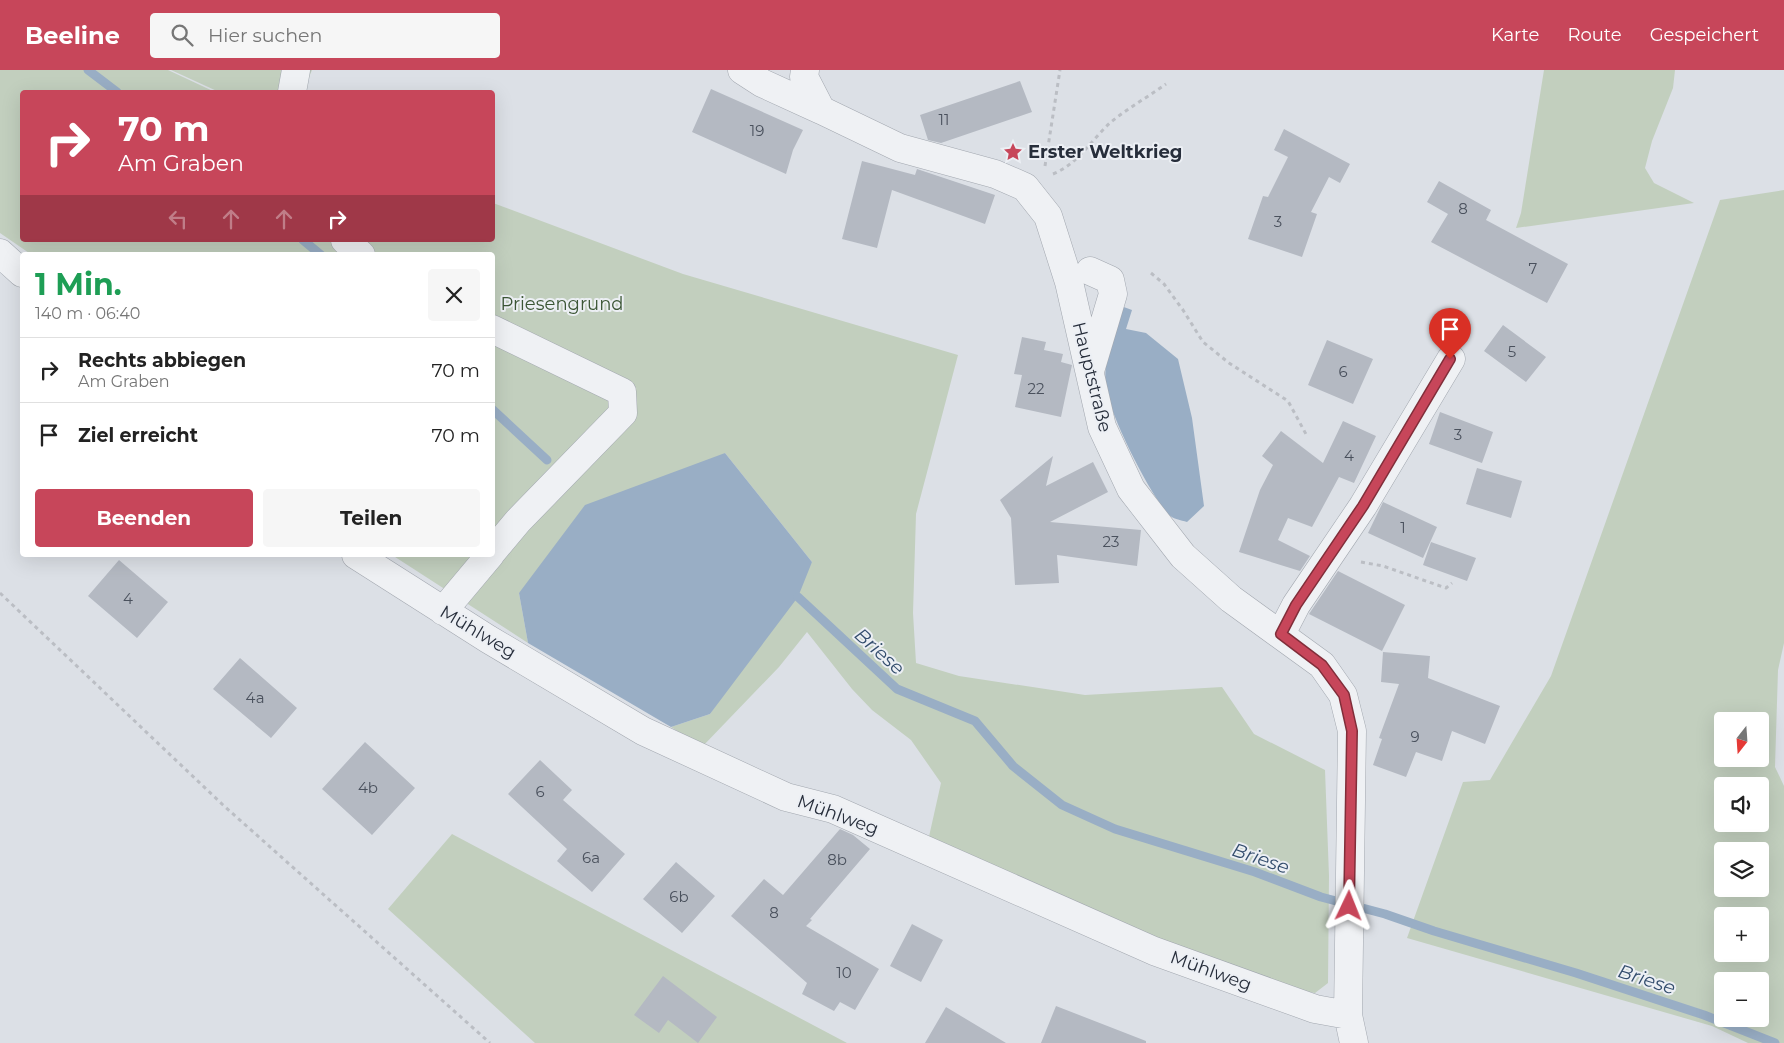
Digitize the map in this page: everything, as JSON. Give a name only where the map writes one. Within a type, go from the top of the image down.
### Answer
[{"type":"street","points":[[292,90],[296,70]]},
{"type":"street","name":"Hauptstraße","points":[[742,70],[762,83],[900,148],[1034,183],[1048,216],[1069,282],[1102,427],[1131,489],[1183,556],[1231,599],[1322,665],[1344,695],[1352,731],[1348,1015],[1354,1043]]},
{"type":"street","points":[[805,70],[804,77],[821,110]]},
{"type":"street","points":[[347,242],[358,252]]},
{"type":"street","points":[[0,253],[20,271]]},
{"type":"street","points":[[1089,372],[1113,294],[1110,280],[1090,271]]},
{"type":"street","points":[[495,331],[622,392],[623,413],[518,522],[495,549]]},
{"type":"street","points":[[1281,634],[1296,605],[1363,506],[1450,359]]},
{"type":"street","name":"Mühlweg","points":[[359,557],[444,611],[643,731],[786,797],[834,809],[1154,951],[1315,1010],[1348,1015]]},
{"type":"street","points":[[444,611],[489,557]]},
{"type":"path","points":[[1034,183],[1060,70]]},
{"type":"path","points":[[1034,183],[1059,172],[1086,150],[1111,123],[1166,84]]},
{"type":"path","points":[[1151,273],[1164,284],[1203,342],[1229,363],[1288,401],[1307,436]]},
{"type":"path","points":[[1334,549],[1357,562],[1383,566],[1446,588],[1452,583]]},
{"type":"path","points":[[0,593],[223,805],[490,1043]]},
{"type":"green space","name":"Priesengrund","points":[[0,70],[168,70],[211,90],[20,90],[20,242],[495,242],[495,204],[683,274],[958,355],[916,514],[913,613],[916,663],[959,676],[1085,695],[1222,687],[1254,734],[1325,770],[1329,876],[1328,983],[1315,993],[1288,988],[1209,960],[928,841],[941,783],[911,740],[872,710],[852,689],[807,632],[779,667],[702,747],[671,727],[710,714],[812,562],[725,453],[519,593],[528,643],[395,557],[495,557],[495,252],[28,252],[0,233]]},
{"type":"green space","points":[[171,70],[312,70],[304,90],[215,90]]},
{"type":"green space","points":[[1544,70],[1675,70],[1673,88],[1652,141],[1645,168],[1654,183],[1694,203],[1516,228],[1521,213]]},
{"type":"green space","points":[[1784,190],[1784,643],[1778,670],[1775,767],[1784,786],[1784,1043],[1748,1043],[1714,1027],[1769,1027],[1769,972],[1714,972],[1714,1027],[1407,938],[1463,782],[1490,780],[1551,676],[1720,200]]},
{"type":"green space","points":[[452,834],[847,1043],[535,1043],[388,909]]},
{"type":"water","points":[[1121,306],[1132,310],[1126,329],[1146,333],[1178,359],[1192,418],[1204,506],[1187,522],[1169,515],[1161,505],[1132,455],[1109,402],[1105,379],[1107,358]]},
{"type":"water","points":[[725,453],[812,562],[798,597],[710,714],[671,727],[528,643],[519,593],[585,505]]},
{"type":"building","points":[[1020,81],[1032,112],[941,143],[928,140],[920,115]]},
{"type":"building","points":[[711,89],[803,130],[793,150],[786,174],[692,132]]},
{"type":"building","points":[[1284,129],[1350,164],[1340,183],[1329,177],[1311,212],[1317,214],[1302,257],[1248,239],[1263,196],[1268,197],[1288,157],[1274,150]]},
{"type":"building","points":[[862,161],[915,175],[917,169],[995,195],[985,224],[892,190],[877,248],[842,239]]},
{"type":"building","points":[[1439,181],[1491,210],[1486,220],[1568,264],[1547,303],[1431,242],[1448,214],[1427,202]]},
{"type":"building","points":[[1503,325],[1546,357],[1526,382],[1484,351]]},
{"type":"building","points":[[1022,337],[1046,342],[1044,350],[1063,354],[1061,362],[1072,365],[1061,417],[1015,407],[1022,375],[1014,374]]},
{"type":"building","points":[[1327,340],[1373,359],[1353,404],[1308,385]]},
{"type":"building","points":[[1440,412],[1493,432],[1482,463],[1429,444]]},
{"type":"building","points":[[1343,421],[1376,436],[1354,483],[1339,477],[1312,527],[1288,518],[1278,540],[1310,556],[1300,571],[1239,552],[1260,490],[1273,465],[1262,456],[1281,431],[1323,463]]},
{"type":"building","points":[[1053,456],[1046,486],[1093,462],[1108,492],[1050,522],[1141,530],[1137,566],[1057,555],[1059,583],[1015,585],[1011,518],[1000,500]]},
{"type":"building","points":[[1477,468],[1522,481],[1511,518],[1466,504]]},
{"type":"building","points":[[1383,502],[1437,527],[1423,558],[1368,533]]},
{"type":"building","points":[[1431,542],[1476,558],[1467,581],[1423,565]]},
{"type":"building","points":[[119,560],[168,602],[137,638],[88,596]]},
{"type":"building","points":[[1338,571],[1405,605],[1382,651],[1309,614]]},
{"type":"building","points":[[1383,652],[1430,656],[1428,678],[1500,706],[1485,744],[1452,731],[1442,761],[1416,752],[1406,777],[1373,765],[1382,739],[1379,738],[1399,684],[1381,682]]},
{"type":"building","points":[[240,658],[297,708],[271,738],[213,689]]},
{"type":"building","points":[[365,742],[415,788],[372,835],[322,789]]},
{"type":"building","points":[[540,760],[572,790],[563,800],[625,854],[592,892],[557,861],[567,849],[508,794]]},
{"type":"building","points":[[840,829],[853,835],[870,849],[806,926],[879,969],[855,1010],[840,1002],[834,1011],[802,994],[807,983],[731,916],[764,879],[783,895]]},
{"type":"building","points":[[676,862],[715,896],[682,933],[643,899]]},
{"type":"building","points":[[912,924],[943,940],[921,982],[890,966]]},
{"type":"building","points":[[663,976],[717,1017],[698,1043],[668,1020],[659,1033],[634,1015]]},
{"type":"building","points":[[1056,1006],[1146,1041],[1146,1043],[1041,1043]]},
{"type":"building","points":[[946,1007],[1006,1043],[925,1043]]},
{"type":"waterway","name":"Briese","points":[[88,70],[114,90]]},
{"type":"waterway","name":"Briese","points":[[305,242],[317,252]]},
{"type":"waterway","name":"Briese","points":[[495,412],[547,460]]},
{"type":"waterway","name":"Briese","points":[[798,597],[897,689],[975,721],[1013,766],[1062,805],[1115,829],[1255,872],[1321,897],[1385,914],[1434,931],[1576,973],[1704,1015],[1775,1043]]},
{"type":"place","name":"Erster Weltkrieg","points":[[1013,152]]},
{"type":"route","points":[[1349,906],[1352,731],[1344,695],[1322,665],[1281,634],[1296,605],[1363,506],[1450,359]]}]
